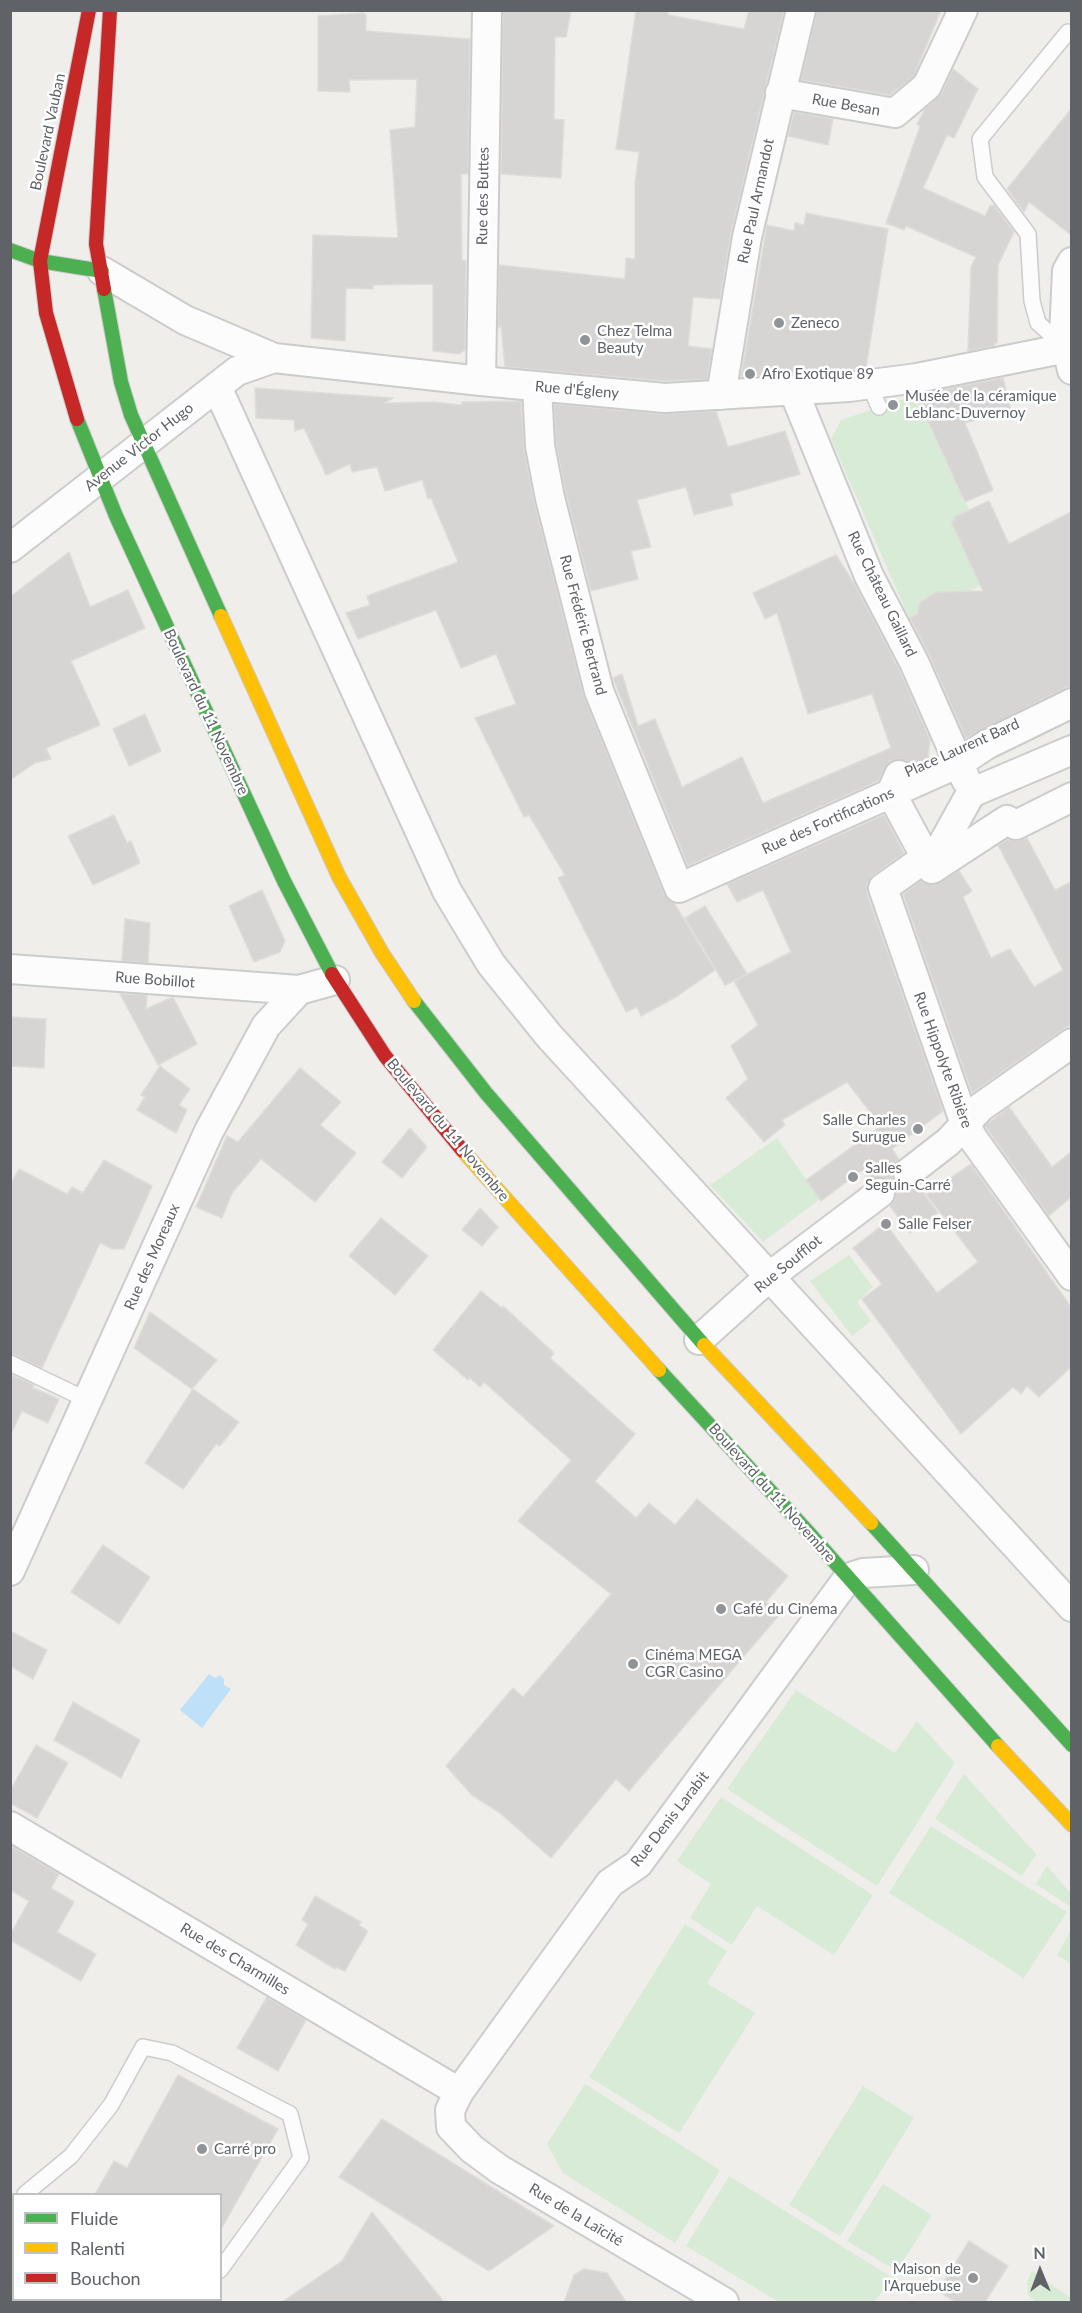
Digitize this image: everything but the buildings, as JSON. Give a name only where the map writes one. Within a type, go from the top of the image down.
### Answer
[{"type":"main road","name":"Boulevard Vauban","points":[[40,261],[89,10]]},
{"type":"main road","points":[[110,10],[96,244],[121,382],[143,444],[339,877],[382,953],[418,1008],[486,1093],[696,1343],[914,1570],[1071,1745]]},
{"type":"main road","points":[[10,250],[40,261],[102,271]]},
{"type":"main road","name":"Boulevard du 11 Novembre","points":[[40,261],[46,313],[73,407],[100,477],[170,637],[290,892],[335,980],[385,1056],[436,1120],[621,1328],[667,1369],[978,1725],[1071,1825]]},
{"type":"street","name":"Rue des Buttes","points":[[481,381],[486,10]]},
{"type":"street","name":"Rue Paul Armandot","points":[[721,394],[747,237],[801,10]]},
{"type":"street","name":"Rue Besan","points":[[780,93],[895,113],[927,86],[963,10]]},
{"type":"street","points":[[1070,355],[1064,336],[1067,270],[1071,262]]},
{"type":"street","name":"Rue d'Égleny","points":[[102,271],[185,320],[274,358],[481,381],[665,398],[794,392],[874,396],[917,378],[1070,355]]},
{"type":"street","name":"Avenue Victor Hugo","points":[[10,548],[237,371],[274,358]]},
{"type":"street","name":"Rue Frédéric Bertrand","points":[[537,386],[540,447],[550,498],[598,692],[678,888]]},
{"type":"street","points":[[217,387],[447,891],[491,964],[549,1036],[1071,1607]]},
{"type":"street","name":"Rue Château Gaillard","points":[[794,392],[869,576],[914,662],[956,757]]},
{"type":"street","name":"Place Laurent Bard","points":[[971,793],[956,757],[975,740],[995,735],[1071,698]]},
{"type":"street","name":"Rue des Fortifications","points":[[678,888],[891,793],[956,757],[986,745],[1071,703]]},
{"type":"street","points":[[1071,750],[971,793],[933,852],[932,869],[1007,820],[1016,825],[1071,797]]},
{"type":"street","name":"Place Laurent Bard","points":[[891,793],[933,852]]},
{"type":"street","name":"Rue Hippolyte Ribière","points":[[933,852],[883,888],[965,1124],[1071,1276]]},
{"type":"street","name":"Rue Bobillot","points":[[10,969],[299,990]]},
{"type":"street","points":[[299,990],[335,980]]},
{"type":"street","name":"Rue des Moreaux","points":[[10,1571],[209,1131],[266,1026],[299,990]]},
{"type":"street","points":[[908,1173],[948,1142],[981,1107],[1071,1043]]},
{"type":"street","name":"Rue Soufflot","points":[[696,1343],[770,1276],[880,1193]]},
{"type":"street","points":[[848,1578],[862,1573],[914,1570]]},
{"type":"street","name":"Rue Denis Larabit","points":[[455,2101],[610,1883],[638,1864],[848,1578]]},
{"type":"street","name":"Rue des Charmilles","points":[[10,1826],[455,2101]]},
{"type":"street","name":"Rue de la Laïcité","points":[[455,2101],[451,2127],[472,2149],[498,2169],[723,2302]]},
{"type":"lane","points":[[1068,32],[980,138],[985,177],[1029,234],[1032,301],[1038,323],[1070,355]]},
{"type":"lane","points":[[10,1363],[87,1400]]},
{"type":"lane","points":[[26,2193],[71,2156],[111,2104],[143,2047],[172,2053],[290,2114],[301,2158],[222,2267]]},
{"type":"green space","points":[[916,395],[969,510],[955,517],[951,523],[981,586],[950,600],[943,592],[937,592],[919,603],[922,613],[909,618],[831,439],[841,420]]},
{"type":"green space","points":[[777,1138],[820,1199],[763,1242],[710,1185]]},
{"type":"green space","points":[[849,1255],[873,1287],[857,1302],[871,1321],[852,1336],[810,1281]]},
{"type":"green space","points":[[796,1690],[895,1753],[917,1721],[955,1763],[877,1886],[727,1789]]},
{"type":"green space","points":[[964,1774],[1036,1854],[1022,1876],[935,1819]]},
{"type":"green space","points":[[721,1797],[873,1895],[834,1955],[757,1906],[732,1945],[690,1918],[711,1884],[677,1861]]},
{"type":"green space","points":[[931,1826],[1067,1912],[1024,1978],[889,1893]]},
{"type":"green space","points":[[1047,1866],[1071,1894],[1071,1907],[1036,1884]]},
{"type":"green space","points":[[685,1924],[727,1951],[707,1983],[755,2013],[679,2133],[589,2077]]},
{"type":"green space","points":[[1071,1931],[1071,1964],[1057,1955]]},
{"type":"green space","points":[[585,2084],[720,2170],[675,2243],[563,2173],[547,2144]]},
{"type":"green space","points":[[863,2086],[914,2118],[840,2236],[789,2205]]},
{"type":"green space","points":[[729,2176],[893,2278],[874,2302],[779,2302],[686,2246]]},
{"type":"green space","points":[[883,2184],[932,2215],[897,2271],[847,2241]]},
{"type":"green space","points":[[1032,2271],[1071,2298],[1071,2302],[1036,2302],[1028,2295],[1027,2282]]},
{"type":"water","points":[[209,1674],[215,1678],[220,1675],[224,1679],[224,1685],[231,1689],[202,1728],[180,1710]]},
{"type":"traffic: fast","points":[[10,250],[40,261],[102,271]]},
{"type":"traffic: fast","points":[[104,289],[121,382],[131,415],[221,616]]},
{"type":"traffic: fast","points":[[77,419],[116,516],[284,881],[332,974]]},
{"type":"traffic: fast","points":[[414,1001],[486,1093],[704,1345]]},
{"type":"traffic: fast","points":[[659,1370],[808,1532],[998,1746]]},
{"type":"traffic: fast","points":[[871,1523],[1072,1745]]},
{"type":"traffic: slow","points":[[221,616],[339,877],[382,953],[414,1001]]},
{"type":"traffic: slow","points":[[463,1151],[659,1370]]},
{"type":"traffic: slow","points":[[704,1345],[871,1523]]},
{"type":"traffic: slow","points":[[998,1746],[1072,1825]]},
{"type":"traffic: jam","points":[[77,419],[46,313],[40,261],[89,10]]},
{"type":"traffic: jam","points":[[104,289],[96,244],[110,10]]},
{"type":"traffic: jam","points":[[332,974],[385,1056],[463,1151]]},
{"type":"place","name":"Zeneco","points":[[779,323]]},
{"type":"place","name":"Chez Telma Beauty","points":[[585,340]]},
{"type":"place","name":"Afro Exotique 89","points":[[750,374]]},
{"type":"place","name":"Musée de la céramique Leblanc-Duvernoy","points":[[893,405]]},
{"type":"place","name":"Salle Charles Surugue","points":[[918,1129]]},
{"type":"place","name":"Salles Seguin-Carré","points":[[853,1177]]},
{"type":"place","name":"Salle Felser","points":[[886,1224]]},
{"type":"place","name":"Café du Cinema","points":[[721,1609]]},
{"type":"place","name":"Cinéma MEGA CGR Casino","points":[[633,1664]]},
{"type":"place","name":"Carré pro","points":[[202,2149]]},
{"type":"place","name":"Maison de l'Arquebuse","points":[[973,2278]]}]
